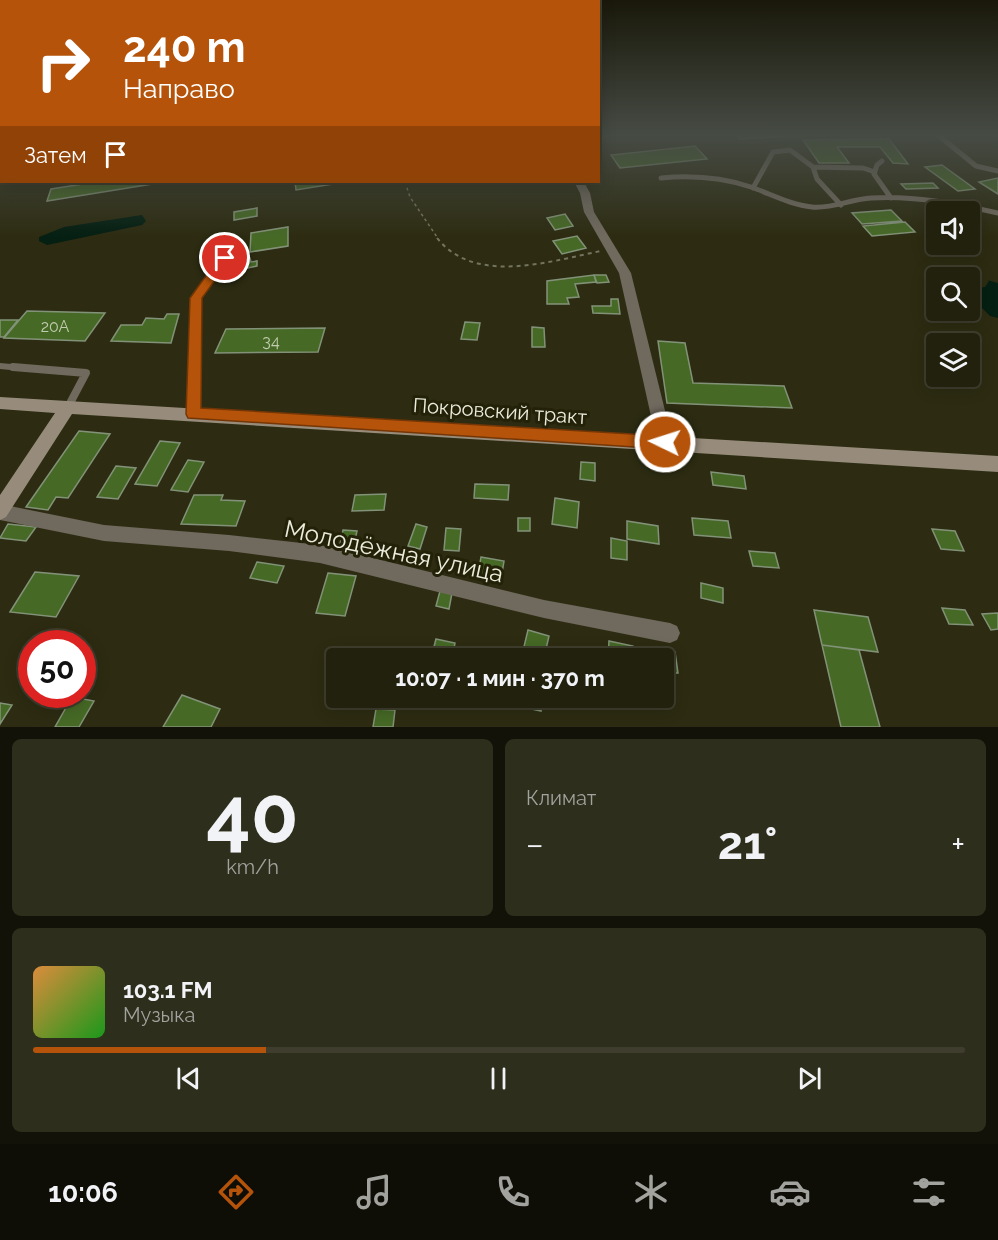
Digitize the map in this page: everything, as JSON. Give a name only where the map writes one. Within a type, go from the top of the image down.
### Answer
[{"type":"main road","name":"Покровский тракт","points":[[0,403],[998,464]]},
{"type":"main road","points":[[0,511],[68,407]]},
{"type":"street","points":[[580,183],[585,193],[589,212],[625,273],[665,442]]},
{"type":"street","name":"Молодёжная улица","points":[[0,511],[105,533],[230,543],[320,555],[411,575],[544,609],[670,633]]},
{"type":"lane","points":[[753,188],[764,169]]},
{"type":"lane","points":[[814,169],[817,179],[841,205]]},
{"type":"lane","points":[[866,169],[875,172]]},
{"type":"lane","points":[[876,169],[881,187],[891,198]]},
{"type":"lane","points":[[662,178],[696,174],[753,188],[807,207],[824,208],[865,198],[891,198],[971,207],[998,213]]},
{"type":"lane","points":[[193,414],[196,298],[225,258],[231,237]]},
{"type":"lane","points":[[0,366],[86,373],[68,407]]},
{"type":"path","points":[[405,183],[407,195],[422,213],[435,236],[459,258],[494,266],[542,261],[612,249]]},
{"type":"shaded area","points":[[142,215],[146,221],[142,225],[47,245],[39,241],[39,237],[64,227]]},
{"type":"shaded area","points":[[987,280],[998,283],[998,318],[990,316],[980,306],[980,288],[985,287],[989,281]]},
{"type":"building","points":[[928,169],[947,169],[975,189],[958,191]]},
{"type":"building","points":[[998,178],[998,194],[979,182]]},
{"type":"building","points":[[90,183],[159,183],[47,201],[51,189]]},
{"type":"building","points":[[295,183],[340,183],[296,190]]},
{"type":"building","points":[[933,183],[938,188],[906,189],[901,184]]},
{"type":"building","points":[[257,208],[257,216],[234,220],[234,212]]},
{"type":"building","points":[[891,210],[902,221],[862,224],[852,213]]},
{"type":"building","points":[[565,214],[573,226],[555,230],[547,218]]},
{"type":"building","points":[[905,222],[915,232],[872,236],[863,226]]},
{"type":"building","points":[[288,227],[288,246],[250,252],[251,233]]},
{"type":"building","points":[[577,236],[586,248],[562,254],[553,241]]},
{"type":"building","points":[[250,258],[251,262],[257,261],[257,266],[238,270],[238,260]]},
{"type":"building","points":[[594,275],[606,275],[609,282],[597,283]]},
{"type":"building","points":[[594,275],[596,282],[575,284],[579,297],[567,298],[569,304],[547,304],[547,281]]},
{"type":"building","points":[[611,299],[618,299],[620,314],[593,313],[592,306],[611,306]]},
{"type":"building","points":[[27,311],[105,313],[85,341],[4,338]]},
{"type":"building","points":[[167,314],[179,314],[171,343],[111,341],[121,325],[142,325],[146,318],[164,319]]},
{"type":"building","points":[[0,320],[18,320],[4,337],[0,337]]},
{"type":"building","points":[[465,322],[480,323],[477,340],[461,339]]},
{"type":"building","points":[[532,327],[544,328],[545,347],[532,347]]},
{"type":"building","points":[[325,328],[318,352],[215,353],[226,329]]},
{"type":"building","points":[[658,341],[685,343],[693,383],[784,386],[792,408],[667,403]]},
{"type":"building","points":[[79,431],[110,434],[68,498],[56,497],[48,510],[26,507]]},
{"type":"building","points":[[160,441],[180,443],[157,486],[135,484]]},
{"type":"building","points":[[188,460],[204,462],[188,492],[171,490]]},
{"type":"building","points":[[581,462],[595,463],[595,481],[580,479]]},
{"type":"building","points":[[116,466],[136,468],[118,499],[97,497]]},
{"type":"building","points":[[711,472],[744,476],[746,489],[713,485]]},
{"type":"building","points":[[475,484],[509,485],[508,500],[474,498]]},
{"type":"building","points":[[386,494],[384,510],[352,511],[355,495]]},
{"type":"building","points":[[194,495],[223,495],[221,500],[245,501],[236,526],[181,524]]},
{"type":"building","points":[[555,498],[579,502],[577,528],[552,524]]},
{"type":"building","points":[[518,518],[530,518],[530,531],[518,531]]},
{"type":"building","points":[[692,518],[728,521],[731,538],[694,535]]},
{"type":"building","points":[[627,521],[658,526],[659,544],[627,539]]},
{"type":"building","points":[[8,524],[36,527],[26,541],[0,538]]},
{"type":"building","points":[[416,524],[427,527],[420,549],[408,546]]},
{"type":"building","points":[[446,528],[461,529],[459,551],[444,550]]},
{"type":"building","points":[[932,529],[955,531],[964,551],[941,549]]},
{"type":"building","points":[[343,530],[357,531],[354,545],[340,544]]},
{"type":"building","points":[[611,538],[627,541],[627,560],[611,558]]},
{"type":"building","points":[[749,551],[775,553],[779,568],[753,566]]},
{"type":"building","points":[[481,557],[504,561],[501,579],[478,574]]},
{"type":"building","points":[[257,562],[284,566],[277,583],[250,578]]},
{"type":"building","points":[[35,572],[79,576],[56,617],[10,612]]},
{"type":"building","points":[[328,573],[356,576],[345,616],[316,613]]},
{"type":"building","points":[[701,583],[723,588],[723,603],[701,598]]},
{"type":"building","points":[[440,591],[452,593],[449,609],[436,606]]},
{"type":"building","points":[[942,608],[965,610],[973,625],[949,624]]},
{"type":"building","points":[[814,610],[868,617],[878,652],[822,645]]},
{"type":"building","points":[[998,613],[998,629],[991,630],[982,614]]},
{"type":"building","points":[[528,630],[549,636],[546,648],[524,648]]},
{"type":"building","points":[[436,639],[455,643],[454,648],[434,648]]},
{"type":"building","points":[[609,641],[633,646],[633,648],[609,648]]},
{"type":"building","points":[[822,645],[859,650],[880,727],[841,727]]},
{"type":"building","points":[[674,652],[675,652],[678,673],[674,673]]},
{"type":"building","points":[[182,695],[220,709],[211,727],[163,727]]},
{"type":"building","points":[[0,703],[12,705],[0,724]]},
{"type":"building","points":[[66,708],[90,708],[79,727],[55,727]]},
{"type":"building","points":[[376,709],[395,710],[393,727],[373,727]]},
{"type":"route","points":[[225,258],[196,298],[193,414],[665,442]]}]
